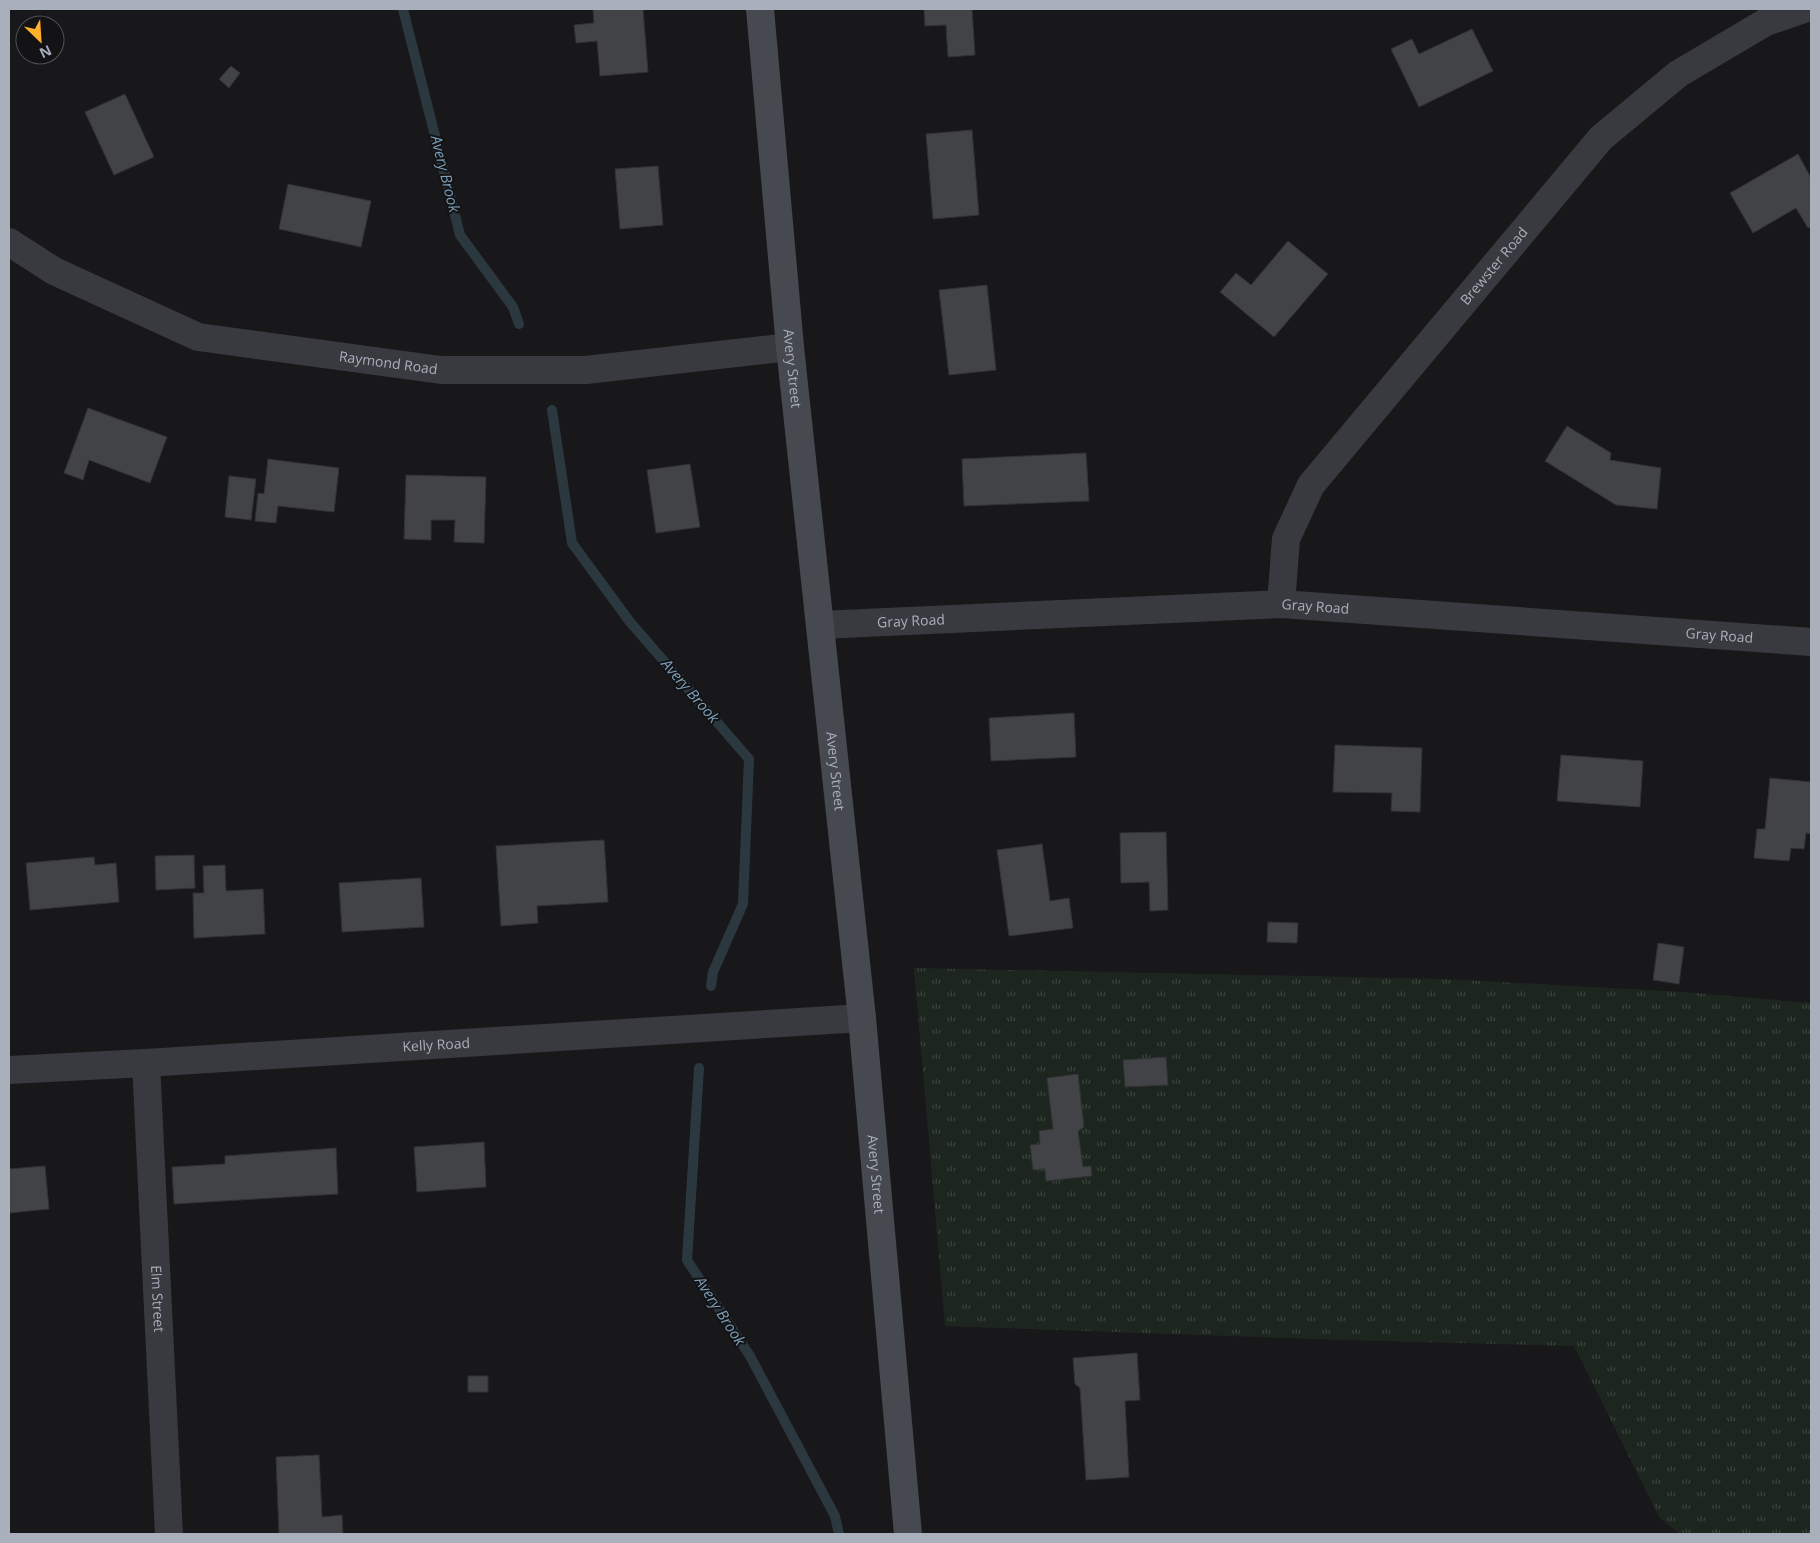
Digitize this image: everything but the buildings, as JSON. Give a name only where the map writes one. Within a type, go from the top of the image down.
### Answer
[{"type":"main road","name":"Avery Street","points":[[760,9],[790,347],[862,1018],[908,1534]]},
{"type":"street","name":"Brewster Road","points":[[1281,604],[1286,539],[1311,484],[1602,138],[1678,74],[1766,22],[1804,9]]},
{"type":"street","name":"Raymond Road","points":[[9,242],[54,271],[198,337],[431,369],[586,370],[790,347]]},
{"type":"street","name":"Gray Road","points":[[820,625],[1281,604],[1811,642]]},
{"type":"street","name":"Kelly Road","points":[[9,1070],[862,1018]]},
{"type":"street","name":"Elm Street","points":[[146,1063],[170,1534]]},
{"type":"green space","points":[[914,968],[1445,979],[1684,992],[1811,1003],[1811,1534],[1680,1534],[1659,1517],[1574,1346],[945,1326]]},
{"type":"waterway","name":"Avery Brook","points":[[403,9],[460,235],[513,307],[519,324]]},
{"type":"waterway","name":"Avery Brook","points":[[552,410],[572,543],[630,622],[749,759],[743,904],[713,972],[711,986]]},
{"type":"waterway","name":"Avery Brook","points":[[699,1068],[687,1260],[750,1356],[835,1516],[839,1534]]}]
